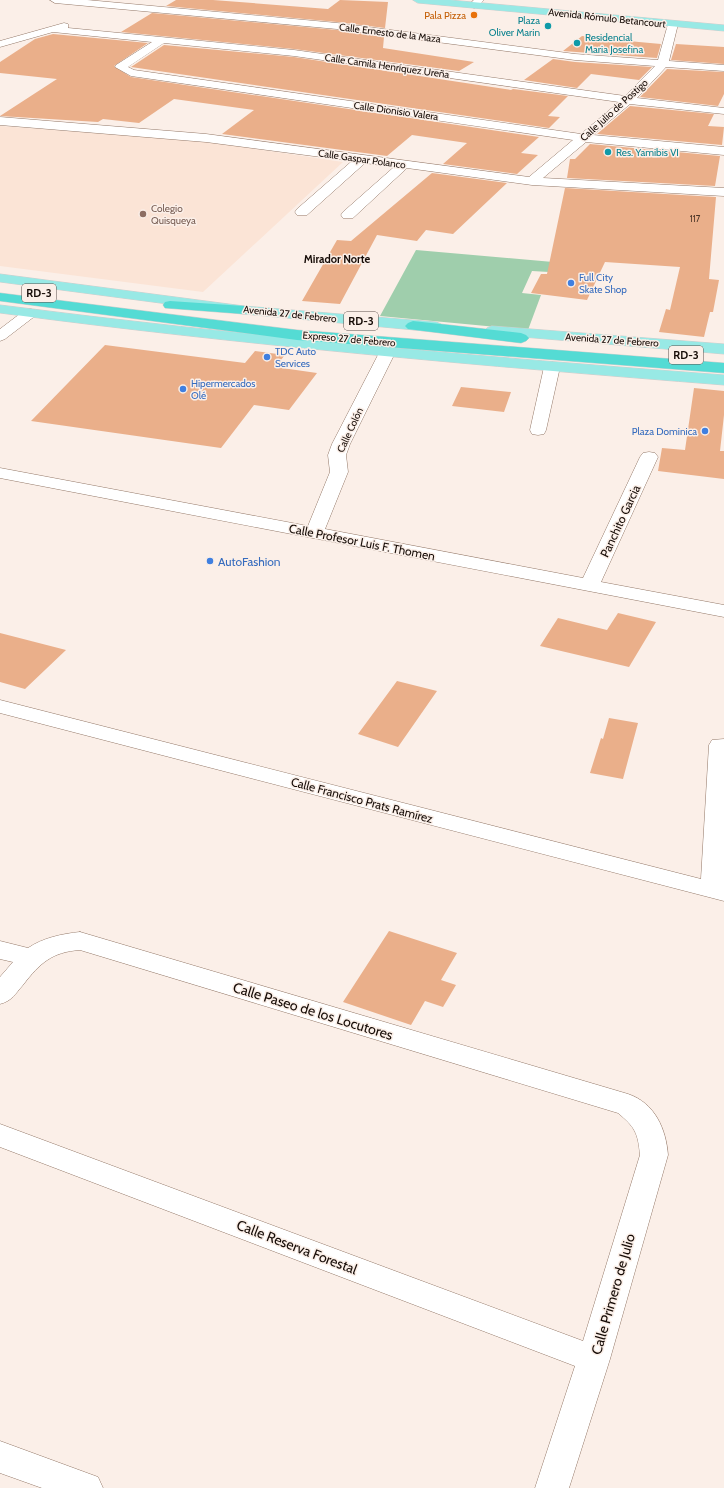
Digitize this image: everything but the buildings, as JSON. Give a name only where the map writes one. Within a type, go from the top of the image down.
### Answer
[{"type":"highway","name":"Expreso 27 de Febrero","points":[[0,288],[78,303],[297,335],[650,358]]},
{"type":"highway","name":"Expreso 27 de Febrero","points":[[0,297],[78,303]]},
{"type":"highway","points":[[78,303],[244,310]]},
{"type":"highway","points":[[78,303],[234,338]]},
{"type":"highway","points":[[413,326],[650,358]]},
{"type":"highway","points":[[424,357],[650,358]]},
{"type":"highway","name":"RD-3","points":[[650,358],[724,359]]},
{"type":"highway","name":"RD-3","points":[[650,358],[724,368]]},
{"type":"main road","name":"Avenida Rómulo Betancourt","points":[[418,0],[477,1],[724,23]]},
{"type":"main road","name":"Avenida Rómulo Betancourt","points":[[477,1],[673,24],[724,28]]},
{"type":"main road","name":"Avenida 27 de Febrero","points":[[0,278],[244,310],[413,326],[724,349]]},
{"type":"main road","name":"RD-3","points":[[0,309],[234,338],[424,357],[724,380]]},
{"type":"street","name":"Calle Ernesto de la Maza","points":[[55,0],[337,26],[575,57],[724,68]]},
{"type":"street","points":[[95,15],[121,0]]},
{"type":"street","points":[[0,44],[79,21]]},
{"type":"street","name":"Calle Julio de Postigo","points":[[532,181],[628,100],[662,64],[673,24]]},
{"type":"street","points":[[325,34],[337,26]]},
{"type":"street","name":"Calle Camila Henríquez Ureña","points":[[50,29],[294,53],[628,100],[724,111]]},
{"type":"street","name":"Calle Dionisio Valera","points":[[162,40],[120,67],[131,72],[584,138],[724,151]]},
{"type":"street","points":[[294,53],[306,46]]},
{"type":"street","name":"Calle Gaspar Polanco","points":[[0,121],[206,138],[532,181],[724,192]]},
{"type":"street","points":[[302,212],[362,159]]},
{"type":"street","points":[[348,215],[403,164]]},
{"type":"street","points":[[0,336],[30,313]]},
{"type":"street","name":"Calle Colón","points":[[315,532],[339,472],[337,455],[341,444],[386,353]]},
{"type":"street","points":[[538,430],[552,367]]},
{"type":"street","name":"Panchito Garcia","points":[[590,586],[649,457]]},
{"type":"street","name":"Calle Profesor Luis F. Thomen","points":[[0,473],[724,611]]},
{"type":"street","name":"Calle Francisco Prats Ramírez","points":[[0,706],[718,892]]},
{"type":"street","points":[[718,892],[720,745]]},
{"type":"street","name":"Calle Paseo de los Locutores","points":[[0,995],[30,958],[53,944],[80,941],[628,1106]]},
{"type":"street","points":[[0,950],[30,958]]},
{"type":"street","name":"Calle Primero de Julio","points":[[552,1488],[594,1359],[654,1155],[652,1133],[641,1116],[628,1106]]},
{"type":"street","name":"Calle Reserva Forestal","points":[[0,1135],[594,1359]]},
{"type":"street","points":[[0,1457],[86,1488]]},
{"type":"shaded area","name":"Colegio Quisqueya","points":[[0,126],[203,141],[343,162],[203,292],[0,266]]},
{"type":"green space","points":[[416,250],[553,262],[549,272],[532,271],[522,293],[541,295],[528,330],[380,316]]},
{"type":"place","name":"Pala Pizza","points":[[474,15]]},
{"type":"place","name":"Plaza Oliver Marin","points":[[548,26]]},
{"type":"place","name":"Residencial Maria Josefina","points":[[577,43]]},
{"type":"place","name":"Res. Yamibis VI","points":[[608,152]]},
{"type":"place","name":"Colegio Quisqueya","points":[[143,214]]},
{"type":"place","name":"Full City Skate Shop","points":[[571,283]]},
{"type":"place","name":"TDC Auto Services","points":[[267,357]]},
{"type":"place","name":"Hipermercados Olé","points":[[183,389]]},
{"type":"place","name":"Plaza Dominica","points":[[705,431]]},
{"type":"place","name":"AutoFashion","points":[[210,561]]},
{"type":"district","name":"Mirador Norte","points":[[337,259]]}]
